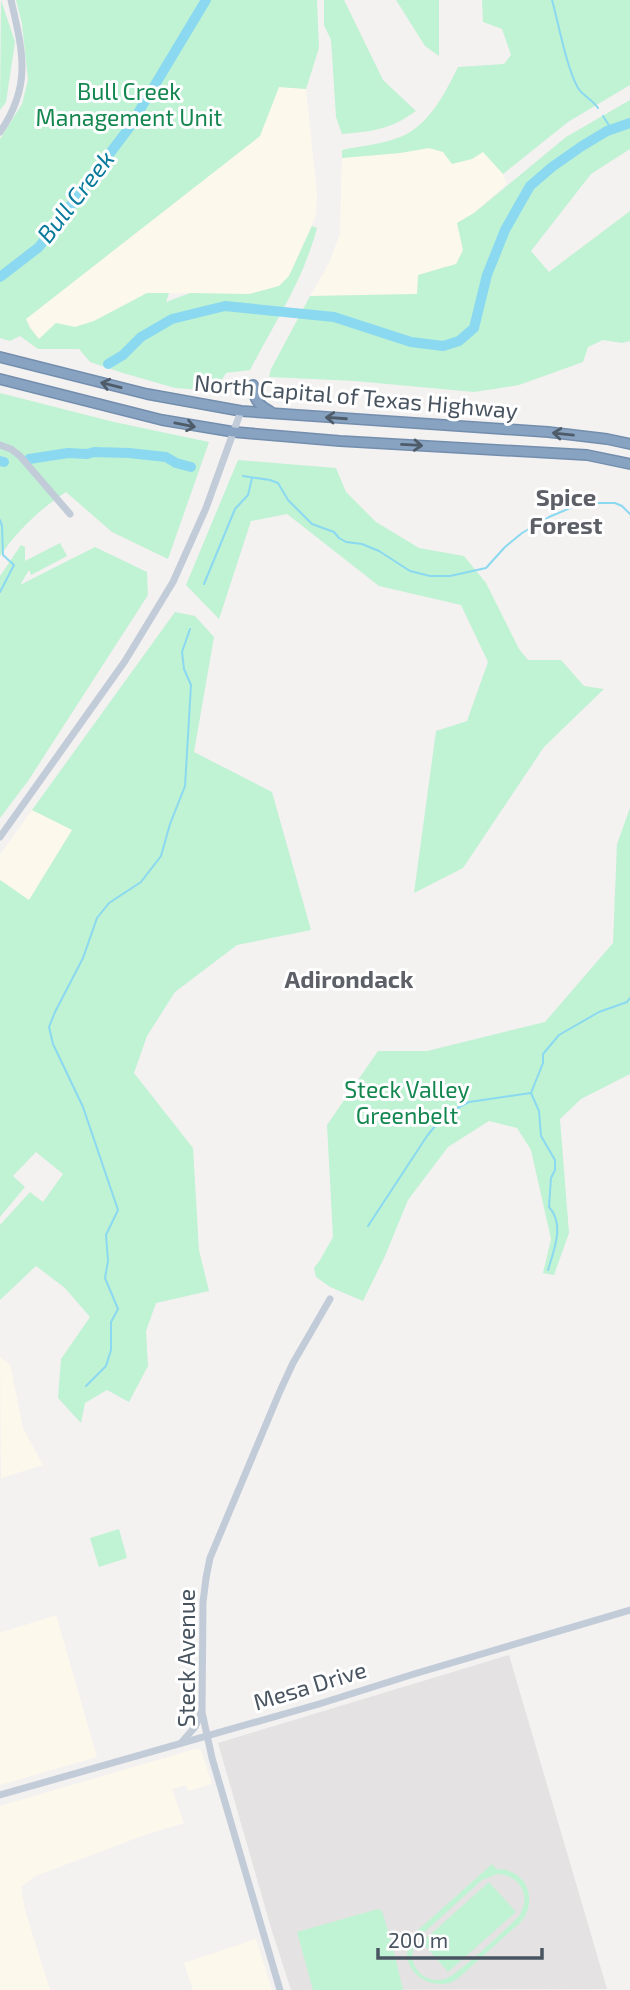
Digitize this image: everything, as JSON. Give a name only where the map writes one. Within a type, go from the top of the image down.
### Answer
[{"type":"highway","name":"North Capital of Texas Highway","points":[[0,357],[147,394],[241,411],[548,432],[630,444]]},
{"type":"highway","name":"North Capital of Texas Highway","points":[[0,379],[162,420],[234,432],[340,442],[587,455],[630,464]]},
{"type":"highway","points":[[253,385],[253,394],[258,404],[275,413]]},
{"type":"street","points":[[0,132],[19,98],[22,83],[21,51],[12,0]]},
{"type":"street","points":[[0,837],[125,661],[173,582],[191,545],[241,411]]},
{"type":"street","points":[[0,445],[20,456],[71,514]]},
{"type":"street","name":"Steck Avenue","points":[[280,1990],[206,1736],[202,1712],[203,1602],[210,1558],[280,1391],[330,1299]]},
{"type":"street","name":"Mesa Drive","points":[[0,1795],[319,1704],[630,1610]]},
{"type":"street","points":[[179,1744],[195,1727],[202,1712]]},
{"type":"shaded area","points":[[279,87],[306,89],[317,195],[316,215],[289,276],[279,286],[249,294],[147,293],[94,321],[75,327],[56,323],[38,339],[26,319],[260,136]]},
{"type":"shaded area","points":[[429,148],[472,159],[483,151],[503,174],[507,184],[474,213],[457,223],[463,250],[456,265],[442,267],[417,294],[310,296],[328,265],[340,234],[342,158]]},
{"type":"shaded area","points":[[32,810],[73,830],[29,900],[0,880],[0,855]]},
{"type":"shaded area","points":[[0,1357],[10,1364],[23,1428],[43,1465],[1,1478]]},
{"type":"shaded area","points":[[56,1615],[97,1757],[0,1785],[0,1633]]},
{"type":"shaded area","points":[[509,1655],[607,1989],[291,1990],[218,1743]]},
{"type":"shaded area","points":[[195,1749],[201,1750],[212,1784],[188,1791],[186,1785],[172,1789],[184,1823],[35,1876],[21,1887],[25,1910],[50,1990],[0,1990],[0,1806]]},
{"type":"shaded area","points":[[256,1939],[272,1990],[193,1990],[184,1963]]},
{"type":"green space","points":[[1,0],[15,42],[6,102],[0,110]]},
{"type":"green space","name":"Bull Creek Management Unit","points":[[16,0],[317,0],[319,48],[306,89],[279,87],[260,136],[26,319],[39,339],[56,323],[75,327],[94,321],[147,293],[169,293],[166,302],[190,293],[249,294],[279,286],[289,276],[312,226],[317,228],[296,284],[250,370],[226,373],[215,391],[175,388],[123,373],[90,362],[79,349],[38,349],[20,336],[10,341],[0,338],[0,139],[22,104],[28,80],[22,24]]},
{"type":"green space","points":[[324,0],[344,0],[383,80],[416,111],[381,128],[342,134],[336,117],[331,40],[324,25]]},
{"type":"green space","points":[[396,0],[439,0],[439,56],[425,46]]},
{"type":"green space","points":[[482,0],[630,0],[630,85],[568,122],[503,174],[483,152],[472,159],[452,164],[443,152],[429,148],[342,158],[342,150],[400,137],[419,125],[435,108],[458,67],[504,64],[511,55],[502,29],[483,22]]},
{"type":"green space","points":[[630,100],[630,149],[591,174],[531,251],[549,272],[630,211],[630,341],[622,343],[603,340],[588,347],[583,362],[519,385],[474,392],[355,381],[269,377],[310,296],[417,294],[418,275],[456,264],[463,250],[457,223],[474,213],[566,137]]},
{"type":"green space","points":[[0,393],[114,422],[209,442],[168,559],[112,532],[66,492],[30,521],[0,556]]},
{"type":"green space","points":[[238,460],[336,468],[346,492],[376,522],[419,548],[464,556],[486,583],[519,649],[528,660],[561,660],[584,686],[604,689],[544,747],[463,868],[414,893],[436,731],[467,721],[488,662],[461,605],[379,586],[287,514],[251,521],[219,619],[186,585]]},
{"type":"green space","points":[[60,543],[67,556],[31,575],[29,570],[20,585],[95,547],[147,572],[148,595],[28,781],[0,818],[0,576],[21,545],[25,547],[25,561]]},
{"type":"green space","points":[[175,612],[195,616],[214,637],[194,752],[272,792],[311,930],[237,945],[175,992],[147,1036],[134,1073],[193,1148],[199,1250],[209,1291],[156,1303],[146,1331],[148,1366],[129,1402],[107,1390],[85,1403],[81,1423],[58,1398],[61,1359],[90,1317],[65,1288],[36,1266],[0,1300],[0,1225],[30,1192],[43,1202],[63,1174],[36,1152],[13,1176],[25,1187],[0,1217],[0,880],[29,900],[72,830],[32,810]]},
{"type":"green space","name":"Steck Valley Greenbelt","points":[[630,808],[630,1074],[581,1099],[560,1119],[569,1233],[554,1275],[543,1273],[551,1239],[531,1150],[517,1128],[489,1121],[448,1147],[408,1200],[363,1301],[330,1287],[316,1277],[314,1268],[333,1237],[327,1125],[378,1051],[427,1051],[545,1022],[613,943],[617,844]]},
{"type":"green space","points":[[119,1529],[127,1558],[99,1567],[90,1538]]},
{"type":"green space","points":[[492,1864],[496,1869],[515,1874],[527,1887],[529,1905],[520,1923],[450,1983],[427,1981],[412,1969],[407,1951],[417,1931]],"holes":[[[497,1874],[505,1875],[522,1888],[524,1901],[519,1916],[451,1976],[437,1980],[422,1974],[416,1968],[412,1956],[418,1938],[482,1880]]]},
{"type":"green space","points":[[489,1882],[516,1912],[448,1972],[422,1942]]},
{"type":"green space","points":[[378,1909],[382,1911],[392,1943],[403,1990],[313,1990],[297,1932]]},
{"type":"waterway","name":"Bull Creek","points":[[0,277],[39,247],[129,128],[206,0]]},
{"type":"waterway","points":[[552,0],[574,79],[580,91],[598,108]]},
{"type":"waterway","points":[[603,116],[612,130]]},
{"type":"waterway","points":[[108,364],[123,355],[141,337],[172,319],[225,306],[334,317],[411,342],[443,346],[459,341],[474,328],[487,275],[505,230],[530,186],[582,146],[607,131],[630,123]]},
{"type":"waterway","points":[[29,459],[68,453],[129,453],[166,457],[191,467]]},
{"type":"waterway","points":[[0,461],[4,462]]},
{"type":"waterway","points":[[243,476],[278,483],[288,500],[312,524],[334,532],[346,542],[362,544],[379,551],[410,571],[430,576],[450,576],[486,568],[522,533],[549,517],[582,503],[615,503],[630,514]]},
{"type":"waterway","points":[[204,584],[235,509],[248,495],[252,478]]},
{"type":"waterway","points":[[0,520],[3,555],[14,565],[0,592]]},
{"type":"waterway","points":[[86,1386],[106,1366],[111,1350],[111,1322],[118,1309],[105,1278],[108,1261],[106,1235],[118,1210],[83,1107],[53,1044],[49,1027],[83,958],[97,918],[109,903],[141,882],[161,856],[185,786],[191,685],[184,669],[182,652],[190,629]]},
{"type":"waterway","points":[[368,1226],[427,1136],[444,1115],[469,1102],[531,1093],[543,1063],[543,1054],[559,1035],[599,1012],[627,1002],[630,998]]},
{"type":"waterway","points":[[531,1093],[539,1111],[541,1136],[555,1160],[549,1207],[554,1214],[557,1229],[548,1270]]},
{"type":"district","name":"Spice Forest","points":[[566,512]]},
{"type":"district","name":"Adirondack","points":[[349,980]]}]
